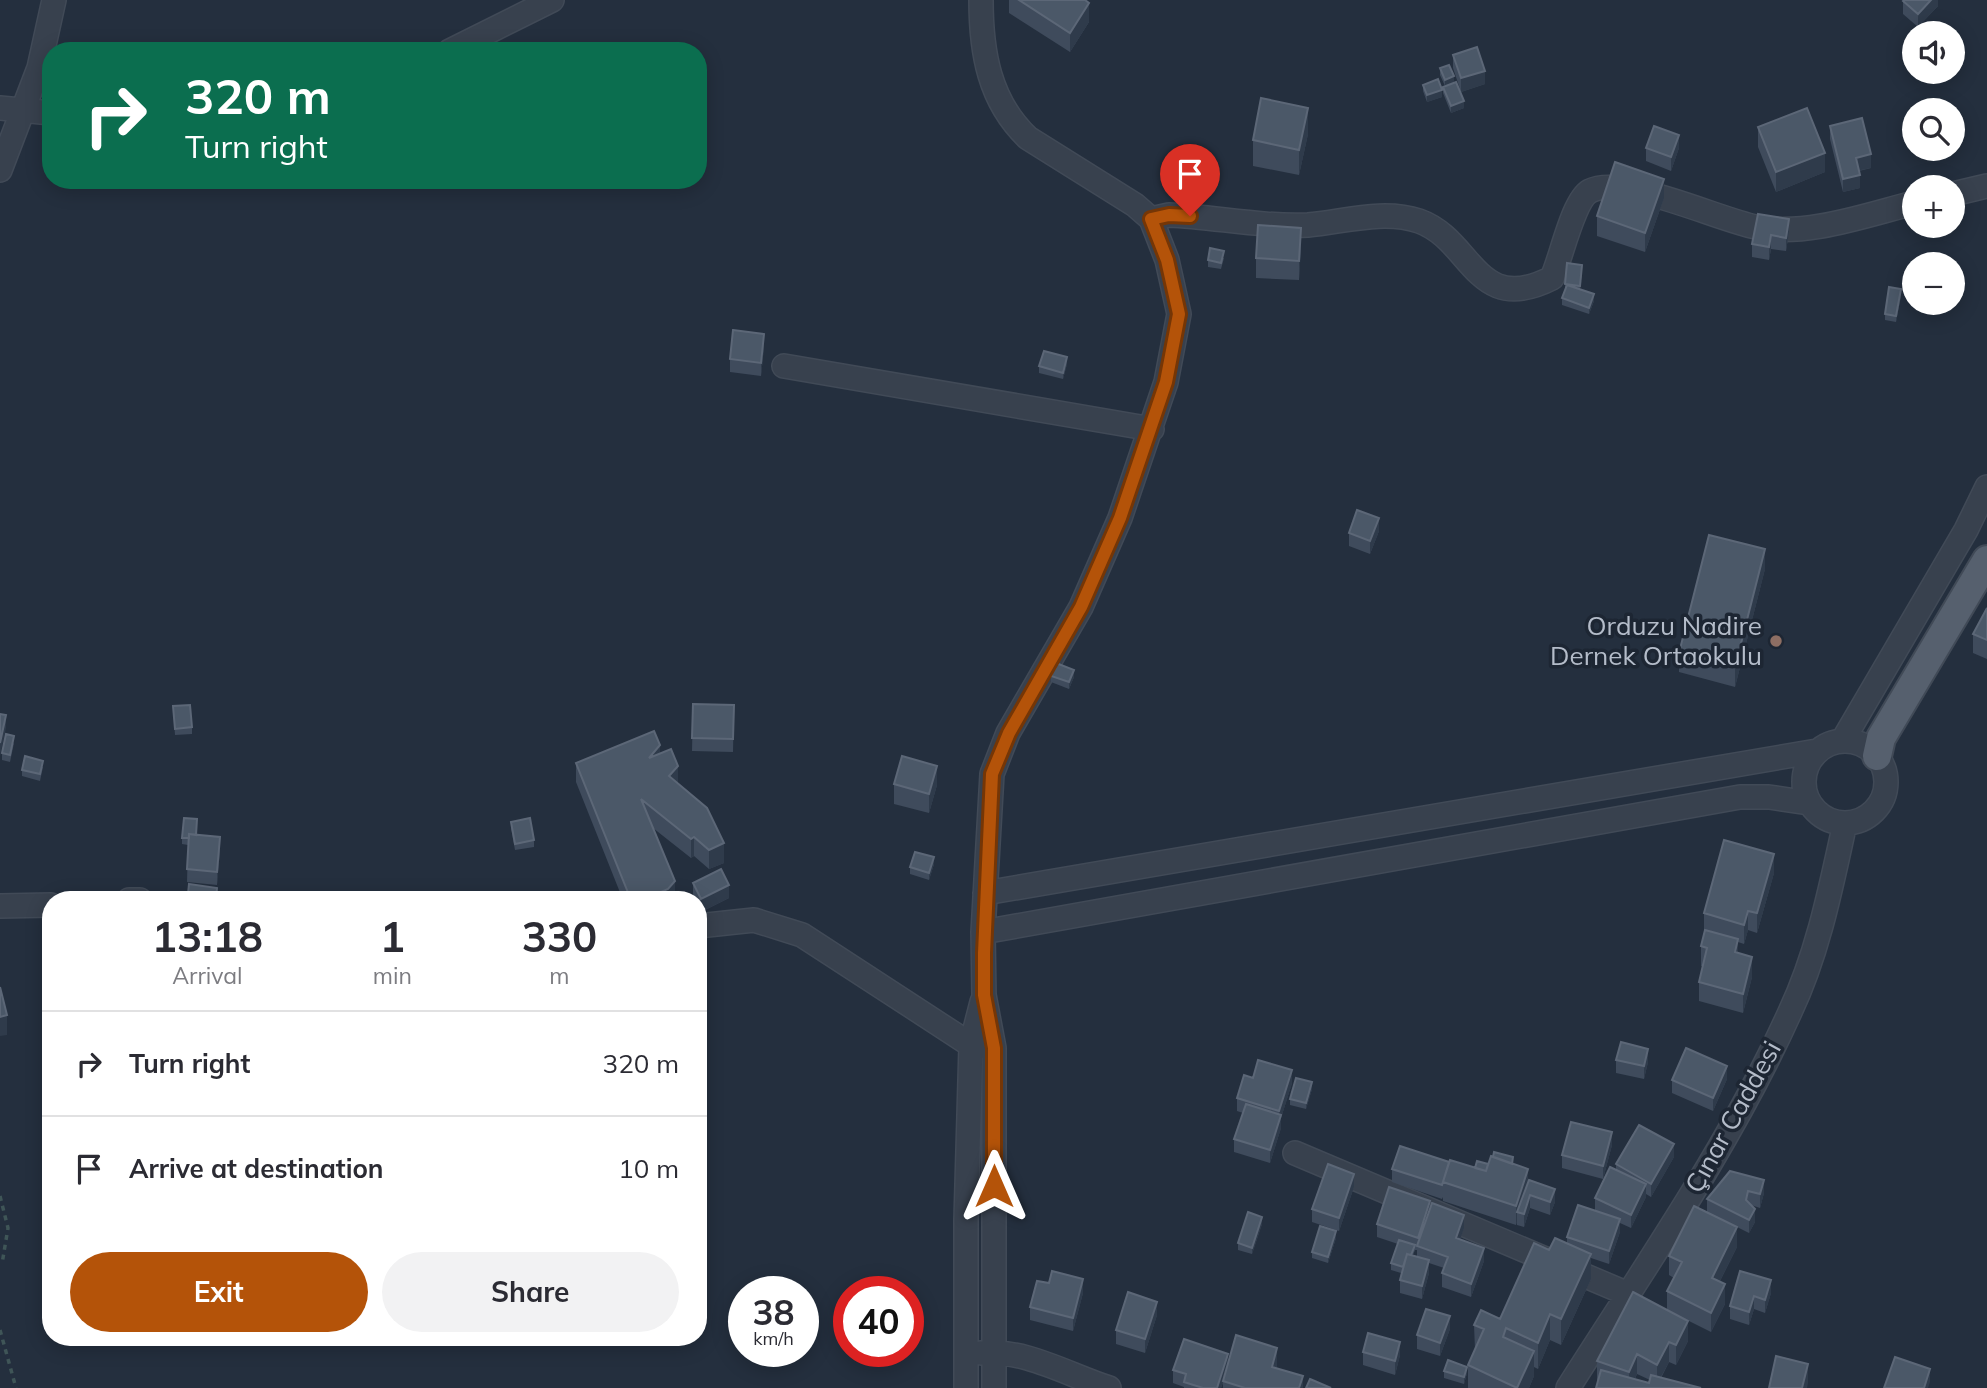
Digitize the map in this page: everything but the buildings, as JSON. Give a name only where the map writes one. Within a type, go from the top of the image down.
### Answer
[{"type":"main road","points":[[1877,756],[1881,738],[1987,560]]},
{"type":"street","points":[[45,42],[54,0]]},
{"type":"street","points":[[468,42],[552,0]]},
{"type":"street","points":[[974,3],[991,83],[1013,124],[1028,138],[1135,205],[1151,219],[1167,260],[1179,314],[1166,382],[1120,518],[1081,607],[997,755],[988,808],[984,932],[984,995],[994,1048],[994,1388]]},
{"type":"street","points":[[0,170],[25,110],[42,54]]},
{"type":"street","points":[[0,108],[42,112]]},
{"type":"street","points":[[1965,191],[1987,186]]},
{"type":"street","points":[[1151,219],[1169,215],[1307,225],[1389,217],[1419,222],[1434,231],[1492,284],[1506,288],[1527,288],[1552,278],[1580,201],[1590,191],[1606,187],[1646,192],[1756,228],[1781,230],[1902,206]]},
{"type":"street","points":[[784,366],[1152,429]]},
{"type":"street","points":[[1843,740],[1966,530],[1987,487]]},
{"type":"street","points":[[984,932],[1740,797],[1769,797],[1809,803],[1831,821],[1845,823],[1870,815],[1879,805],[1886,780],[1877,756],[1867,747],[1843,740],[1829,743],[1817,751],[1808,762],[1803,776],[1809,803]]},
{"type":"street","points":[[985,893],[1817,751]]},
{"type":"street","name":"Çınar Caddesi","points":[[1568,1388],[1720,1149],[1791,1010],[1827,907],[1845,823]]},
{"type":"street","points":[[0,906],[42,905]]},
{"type":"street","points":[[707,925],[754,920],[802,935],[971,1045],[994,1048]]},
{"type":"street","points":[[966,1388],[966,1219],[971,1045],[984,995]]},
{"type":"street","points":[[1296,1153],[1628,1294]]},
{"type":"street","points":[[966,1355],[993,1352],[1031,1359],[1109,1388]]},
{"type":"path","points":[[0,1196],[9,1228],[2,1264]]},
{"type":"path","points":[[0,1330],[16,1388]]},
{"type":"place","name":"Orduzu Nadire Dernek Ortaokulu","points":[[1776,641]]},
{"type":"route","points":[[994,1186],[994,1048],[984,995],[988,808],[992,774],[997,755],[1081,607],[1120,518],[1166,382],[1177,336],[1179,314],[1160,235],[1151,219],[1169,215],[1190,216]]}]
